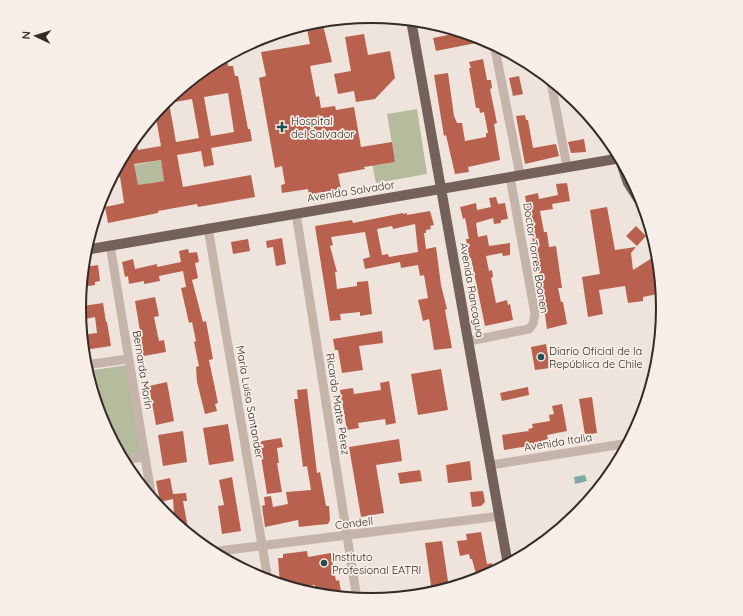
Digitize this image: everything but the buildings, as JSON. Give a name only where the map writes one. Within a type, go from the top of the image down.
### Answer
[{"type":"main road","name":"Avenida Rancagua","points":[[412,26],[507,559]]},
{"type":"main road","name":"Avenida Salvador","points":[[93,249],[567,167],[613,157]]},
{"type":"street","name":"Doctor Torres Boonen","points":[[469,340],[529,329],[534,324],[535,314],[495,51]]},
{"type":"street","points":[[552,88],[567,167]]},
{"type":"street","name":"Ricardo Matte Pérez","points":[[296,213],[356,592]]},
{"type":"street","name":"María Luisa Santander","points":[[208,228],[267,573]]},
{"type":"street","name":"Bernarda Morín","points":[[110,245],[150,487]]},
{"type":"street","points":[[92,363],[128,359]]},
{"type":"street","name":"Avenida Italia","points":[[491,465],[622,444]]},
{"type":"street","points":[[131,459],[145,457]]},
{"type":"street","name":"Condell","points":[[222,551],[500,516]]},
{"type":"green space","points":[[417,109],[427,174],[376,183],[372,163],[377,165],[395,162],[387,114]]},
{"type":"green space","points":[[161,160],[164,181],[149,183],[138,188],[134,165]]},
{"type":"green space","points":[[128,365],[142,454],[129,456],[125,450],[108,417],[93,370]]},
{"type":"water","points":[[585,475],[587,481],[575,484],[574,477]]},
{"type":"place","name":"Hospital del Salvador","points":[[282,127]]},
{"type":"place","name":"Diario Oficial de la República de Chile","points":[[541,357]]},
{"type":"place","name":"Instituto Profesional EATRI","points":[[324,563]]}]
